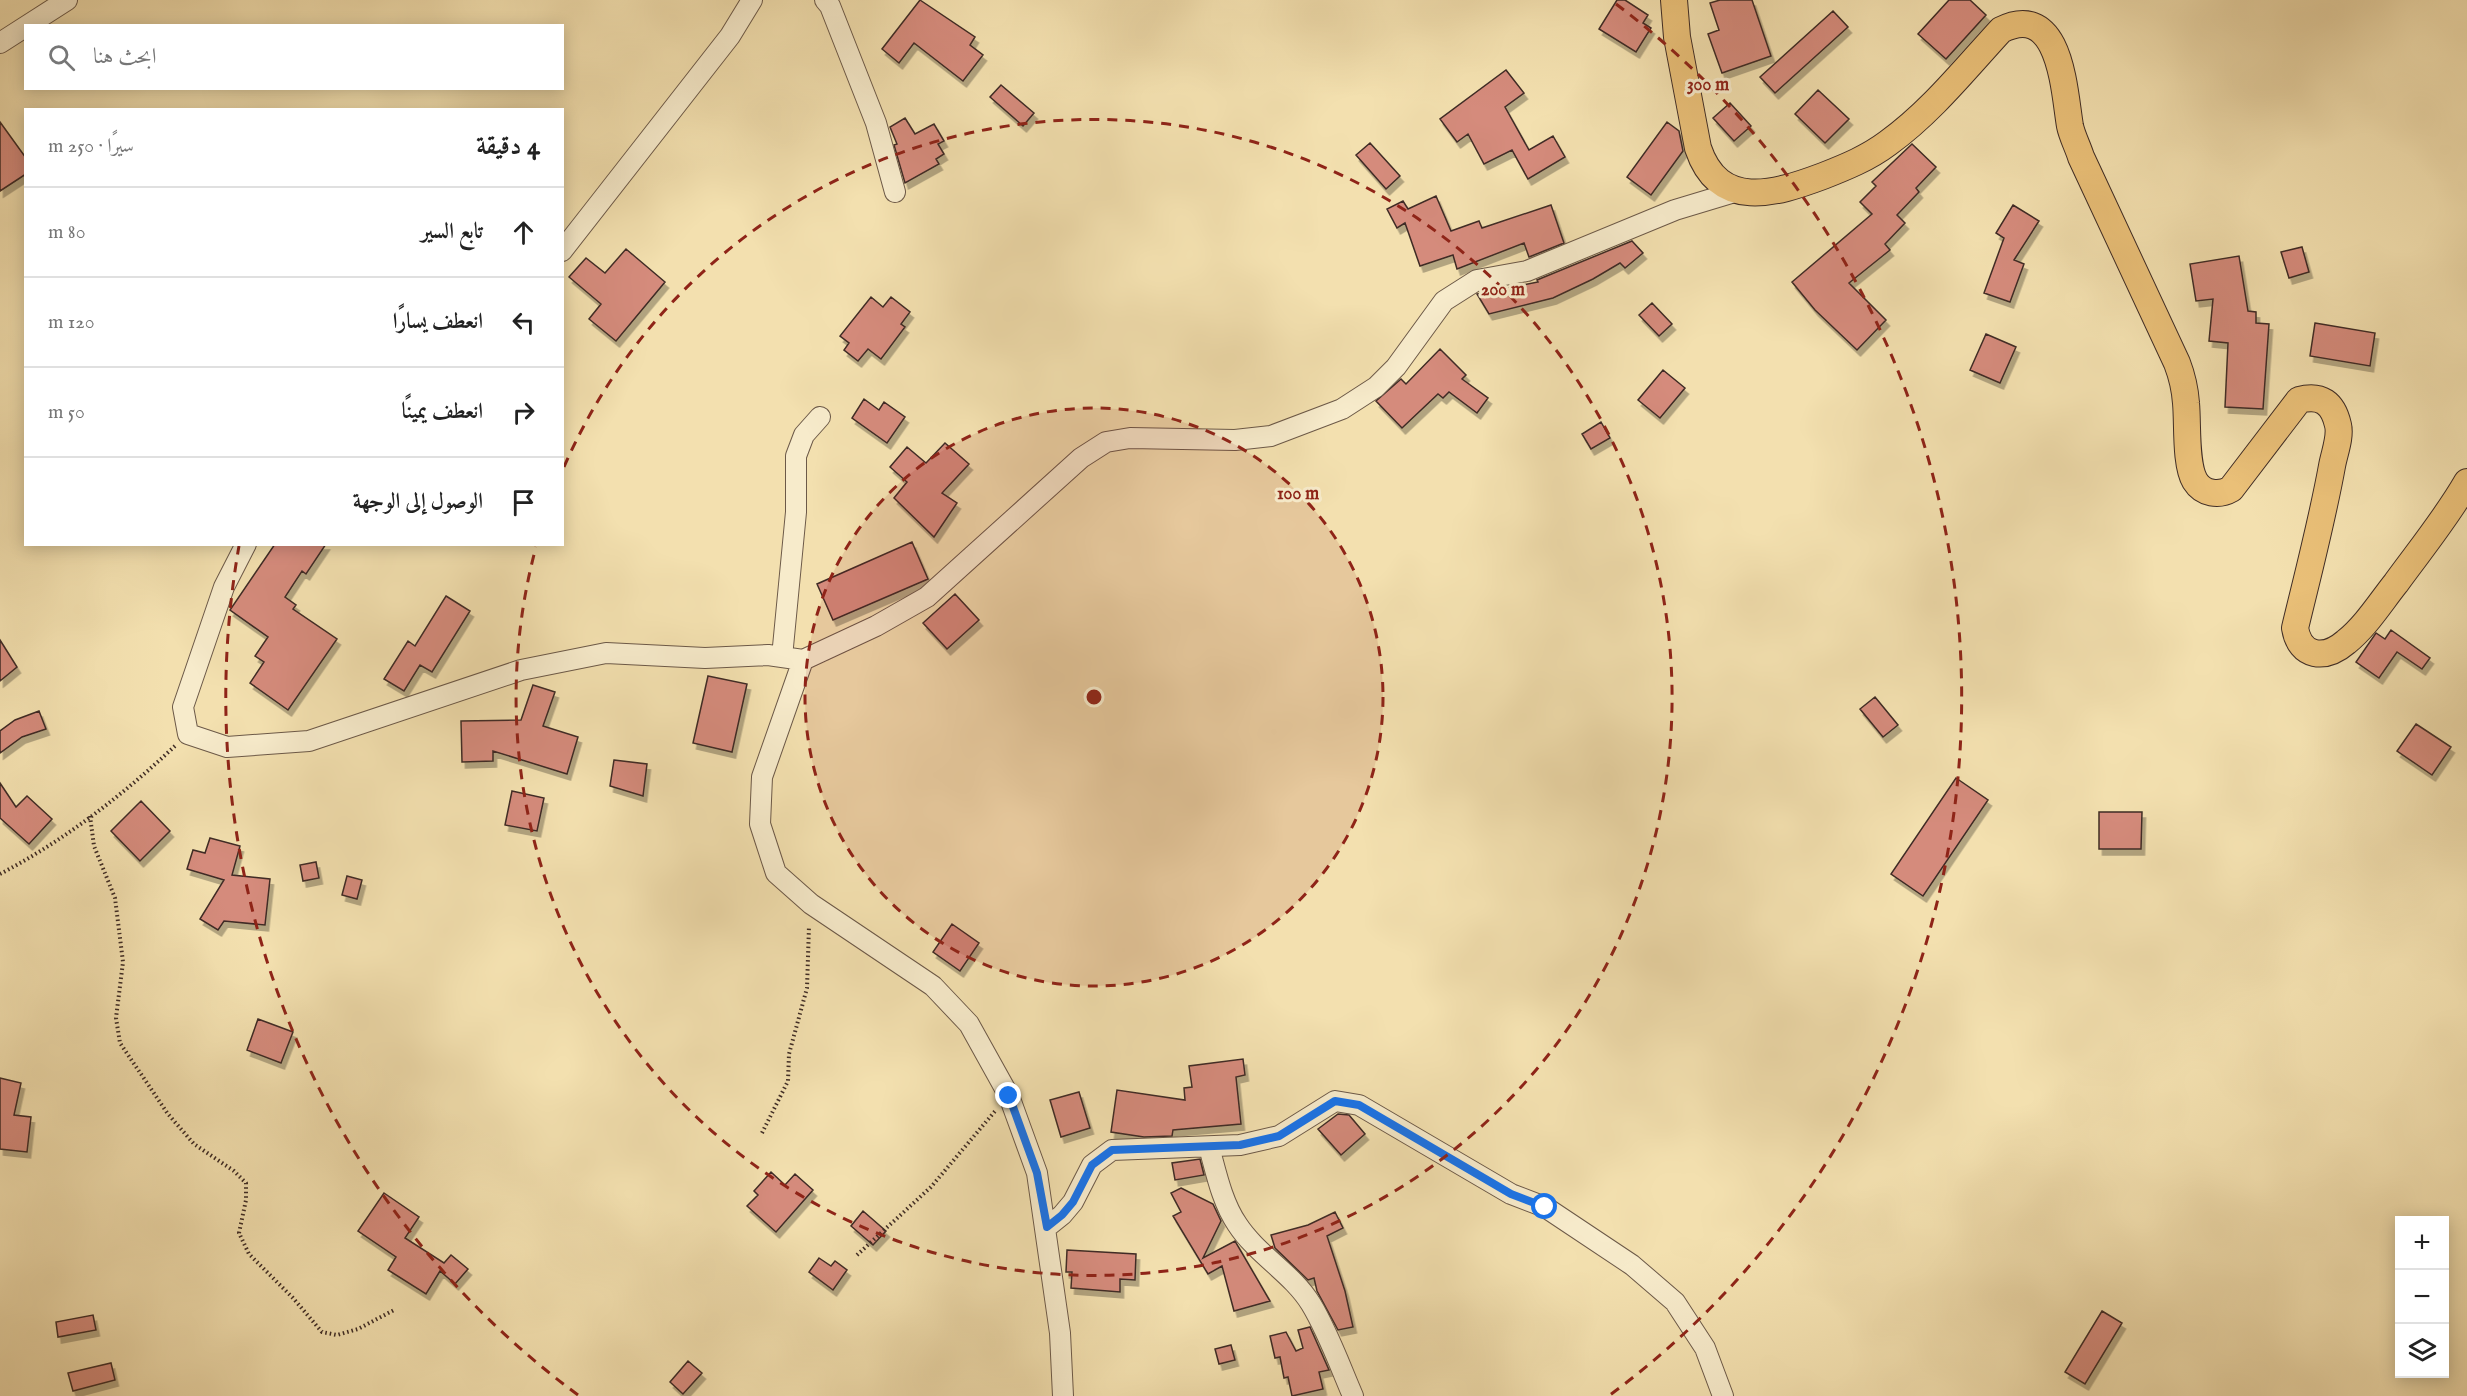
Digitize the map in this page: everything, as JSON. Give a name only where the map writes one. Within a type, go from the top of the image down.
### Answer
[{"type":"main road","points":[[1674,0],[1679,48],[1703,165],[1718,180],[1738,191],[1773,193],[1855,163],[1887,144],[1922,116],[2001,30],[2019,24],[2036,29],[2055,46],[2071,129],[2081,157],[2177,363],[2184,384],[2190,464],[2195,481],[2204,491],[2224,493],[2231,489],[2299,400],[2313,396],[2322,399],[2333,411],[2339,428],[2321,530],[2295,628],[2298,641],[2305,649],[2315,654],[2324,653],[2345,643],[2369,618],[2467,482]]},
{"type":"street","points":[[30,24],[67,0]]},
{"type":"street","points":[[564,248],[730,36],[752,0]]},
{"type":"street","points":[[825,0],[830,6],[876,123],[895,192]]},
{"type":"street","points":[[0,43],[24,28]]},
{"type":"street","points":[[245,546],[224,587],[183,707],[188,734],[227,747],[309,741],[521,669],[606,652],[705,658],[782,657],[803,660],[876,626],[927,597],[1081,458],[1106,442],[1130,438],[1235,440],[1271,435],[1342,410],[1376,387],[1396,367],[1444,301],[1477,280],[1527,271],[1675,210],[1738,191]]},
{"type":"street","points":[[782,657],[796,512],[796,456],[804,435],[820,417]]},
{"type":"street","points":[[803,660],[762,777],[760,824],[776,873],[811,904],[933,986],[969,1024],[1009,1096],[1037,1173],[1047,1227],[1060,1333],[1063,1396]]},
{"type":"street","points":[[1047,1227],[1073,1202],[1092,1165],[1112,1150],[1240,1145],[1279,1136],[1335,1101],[1359,1105],[1511,1194],[1545,1207],[1632,1265],[1675,1302],[1705,1348],[1723,1396]]},
{"type":"street","points":[[1209,1147],[1222,1192],[1236,1224],[1289,1276],[1311,1305],[1353,1396]]},
{"type":"path","points":[[0,874],[33,857],[131,787],[188,734]]},
{"type":"path","points":[[90,816],[94,846],[116,898],[123,962],[116,1018],[120,1043],[168,1114],[194,1144],[234,1171],[246,1183],[246,1200],[239,1233],[249,1254],[293,1298],[322,1332],[337,1335],[358,1329],[394,1310]]},
{"type":"path","points":[[762,1132],[788,1081],[789,1054],[807,988],[811,904]]},
{"type":"path","points":[[857,1255],[931,1187],[1009,1096]]},
{"type":"building","points":[[920,0],[975,37],[970,45],[983,55],[963,81],[914,43],[899,63],[882,49]]},
{"type":"building","points":[[1617,0],[1625,0],[1648,15],[1643,23],[1651,28],[1636,52],[1599,29]]},
{"type":"building","points":[[1720,0],[1752,0],[1771,56],[1722,73],[1708,34],[1719,30],[1710,3]]},
{"type":"building","points":[[1949,0],[1970,0],[1986,15],[1946,59],[1918,34]]},
{"type":"building","points":[[1833,11],[1848,27],[1775,93],[1760,77]]},
{"type":"building","points":[[1506,70],[1524,93],[1505,107],[1529,150],[1553,136],[1565,157],[1528,179],[1512,150],[1484,164],[1468,134],[1457,142],[1440,119]]},
{"type":"building","points":[[1001,85],[1034,113],[1023,126],[990,97]]},
{"type":"building","points":[[1818,90],[1849,119],[1825,143],[1795,114]]},
{"type":"building","points":[[1730,103],[1751,126],[1734,141],[1713,118]]},
{"type":"building","points":[[905,118],[915,134],[934,124],[944,141],[938,144],[944,154],[936,159],[939,164],[905,183],[894,145],[897,144],[890,127]]},
{"type":"building","points":[[0,122],[24,155],[24,175],[0,191]]},
{"type":"building","points":[[1667,122],[1679,131],[1683,151],[1651,195],[1627,177]]},
{"type":"building","points":[[1370,143],[1400,176],[1386,189],[1356,155]]},
{"type":"building","points":[[1912,144],[1936,167],[1916,188],[1919,192],[1897,215],[1905,223],[1885,244],[1890,250],[1849,283],[1886,320],[1857,350],[1815,310],[1792,282],[1872,214],[1860,202],[1876,186],[1872,182]]},
{"type":"building","points":[[1436,196],[1451,231],[1479,221],[1482,228],[1551,205],[1564,243],[1529,257],[1524,243],[1457,269],[1453,255],[1420,266],[1405,223],[1397,228],[1387,209],[1403,201],[1408,209]]},
{"type":"building","points":[[2013,205],[2039,221],[2014,260],[2024,264],[2010,302],[1984,293],[2004,238],[1996,233]]},
{"type":"building","points":[[1632,241],[1643,253],[1625,268],[1620,263],[1553,298],[1489,314],[1477,294],[1538,282],[1537,280]]},
{"type":"building","points":[[2302,247],[2309,272],[2289,278],[2281,252]]},
{"type":"building","points":[[626,249],[665,282],[616,341],[589,319],[601,304],[569,277],[586,258],[605,273]]},
{"type":"building","points":[[2239,256],[2248,311],[2256,312],[2256,323],[2269,324],[2263,409],[2225,407],[2228,343],[2209,341],[2213,299],[2196,301],[2190,264]]},
{"type":"building","points":[[871,297],[883,307],[891,297],[910,312],[901,324],[905,327],[881,359],[868,349],[858,361],[844,350],[849,343],[840,336]]},
{"type":"building","points":[[1652,303],[1672,324],[1659,336],[1639,315]]},
{"type":"building","points":[[2315,323],[2375,333],[2370,366],[2310,356]]},
{"type":"building","points":[[1986,334],[2016,347],[2000,383],[1970,370]]},
{"type":"building","points":[[1440,349],[1466,375],[1462,379],[1488,398],[1477,413],[1449,392],[1443,398],[1438,394],[1402,428],[1376,401],[1401,379],[1406,384]]},
{"type":"building","points":[[1663,370],[1685,388],[1660,418],[1638,400]]},
{"type":"building","points":[[864,399],[879,410],[884,402],[905,417],[887,443],[852,418]]},
{"type":"building","points":[[1601,422],[1610,438],[1591,449],[1582,434]]},
{"type":"building","points":[[945,443],[969,464],[942,493],[957,503],[934,537],[894,498],[907,482],[890,467],[907,447],[926,463]]},
{"type":"building","points":[[912,542],[928,579],[833,620],[817,584]]},
{"type":"building","points":[[274,546],[325,546],[306,574],[302,571],[285,597],[296,605],[293,609],[337,639],[288,710],[250,683],[264,662],[255,656],[268,637],[230,610]]},
{"type":"building","points":[[955,594],[979,620],[947,649],[923,623]]},
{"type":"building","points":[[446,596],[470,611],[432,672],[420,665],[404,691],[384,679],[408,641],[415,646]]},
{"type":"building","points":[[2391,630],[2430,658],[2422,669],[2397,652],[2379,678],[2356,662],[2376,633],[2385,639]]},
{"type":"building","points":[[0,640],[17,667],[0,681]]},
{"type":"building","points":[[708,676],[747,684],[732,752],[693,743]]},
{"type":"building","points":[[533,685],[555,692],[543,726],[578,737],[567,774],[493,751],[493,761],[462,762],[461,721],[521,720]]},
{"type":"building","points":[[1875,697],[1898,725],[1883,737],[1860,709]]},
{"type":"building","points":[[39,711],[46,729],[22,737],[0,753],[0,731],[15,720]]},
{"type":"building","points":[[2416,724],[2451,747],[2432,775],[2397,751]]},
{"type":"building","points":[[614,760],[647,764],[643,796],[610,786]]},
{"type":"building","points":[[1956,778],[1988,800],[1923,896],[1891,874]]},
{"type":"building","points":[[0,783],[16,807],[27,796],[52,819],[29,844],[0,818]]},
{"type":"building","points":[[512,791],[544,798],[537,831],[505,825]]},
{"type":"building","points":[[141,801],[170,831],[140,861],[111,831]]},
{"type":"building","points":[[2099,812],[2142,812],[2141,849],[2099,849]]},
{"type":"building","points":[[210,838],[240,846],[232,875],[270,879],[265,925],[224,921],[218,930],[200,919],[224,880],[187,869],[193,850],[205,853]]},
{"type":"building","points":[[316,862],[319,878],[303,881],[300,865]]},
{"type":"building","points":[[347,876],[362,880],[357,899],[342,895]]},
{"type":"building","points":[[952,924],[979,943],[960,971],[933,952]]},
{"type":"building","points":[[258,1019],[293,1032],[281,1063],[247,1050]]},
{"type":"building","points":[[1243,1059],[1245,1075],[1236,1077],[1241,1124],[1173,1130],[1172,1136],[1144,1137],[1111,1132],[1117,1090],[1185,1100],[1184,1088],[1192,1087],[1189,1066]]},
{"type":"building","points":[[0,1078],[21,1083],[14,1115],[31,1117],[27,1152],[0,1149]]},
{"type":"building","points":[[1079,1092],[1090,1128],[1061,1137],[1050,1100]]},
{"type":"building","points":[[1338,1114],[1349,1115],[1365,1134],[1341,1155],[1318,1129]]},
{"type":"building","points":[[1200,1159],[1204,1175],[1175,1180],[1172,1163]]},
{"type":"building","points":[[771,1172],[785,1185],[795,1174],[813,1190],[776,1232],[747,1206],[758,1195],[754,1191]]},
{"type":"building","points":[[1181,1188],[1213,1204],[1221,1221],[1203,1258],[1235,1241],[1270,1301],[1234,1311],[1222,1266],[1208,1274],[1173,1216],[1181,1212],[1171,1193]]},
{"type":"building","points":[[384,1193],[419,1217],[405,1238],[444,1263],[451,1255],[468,1269],[455,1284],[440,1271],[426,1294],[388,1270],[396,1257],[358,1231]]},
{"type":"building","points":[[863,1211],[886,1231],[873,1245],[851,1226]]},
{"type":"building","points":[[1335,1212],[1343,1228],[1327,1236],[1345,1291],[1353,1327],[1338,1330],[1317,1291],[1314,1278],[1308,1280],[1275,1248],[1271,1235],[1308,1225]]},
{"type":"building","points":[[1067,1250],[1136,1254],[1135,1280],[1120,1279],[1120,1292],[1071,1288],[1072,1272],[1066,1272]]},
{"type":"building","points":[[819,1258],[831,1266],[835,1261],[847,1270],[833,1290],[809,1272]]},
{"type":"building","points":[[2102,1311],[2122,1323],[2085,1384],[2065,1372]]},
{"type":"building","points":[[93,1315],[96,1330],[58,1337],[56,1322]]},
{"type":"building","points":[[1310,1327],[1329,1370],[1319,1372],[1323,1389],[1292,1396],[1288,1377],[1284,1378],[1280,1357],[1275,1358],[1270,1336],[1286,1332],[1296,1351],[1303,1348],[1298,1330]]},
{"type":"building","points":[[1231,1345],[1235,1360],[1219,1364],[1215,1349]]},
{"type":"building","points":[[688,1361],[702,1373],[683,1394],[670,1382]]},
{"type":"building","points":[[111,1363],[115,1380],[73,1391],[68,1373]]},
{"type":"route","points":[[1009,1096],[1037,1173],[1047,1227],[1073,1202],[1092,1165],[1112,1150],[1240,1145],[1279,1136],[1317,1110],[1335,1101],[1359,1105],[1397,1125],[1511,1194],[1545,1207]]}]
